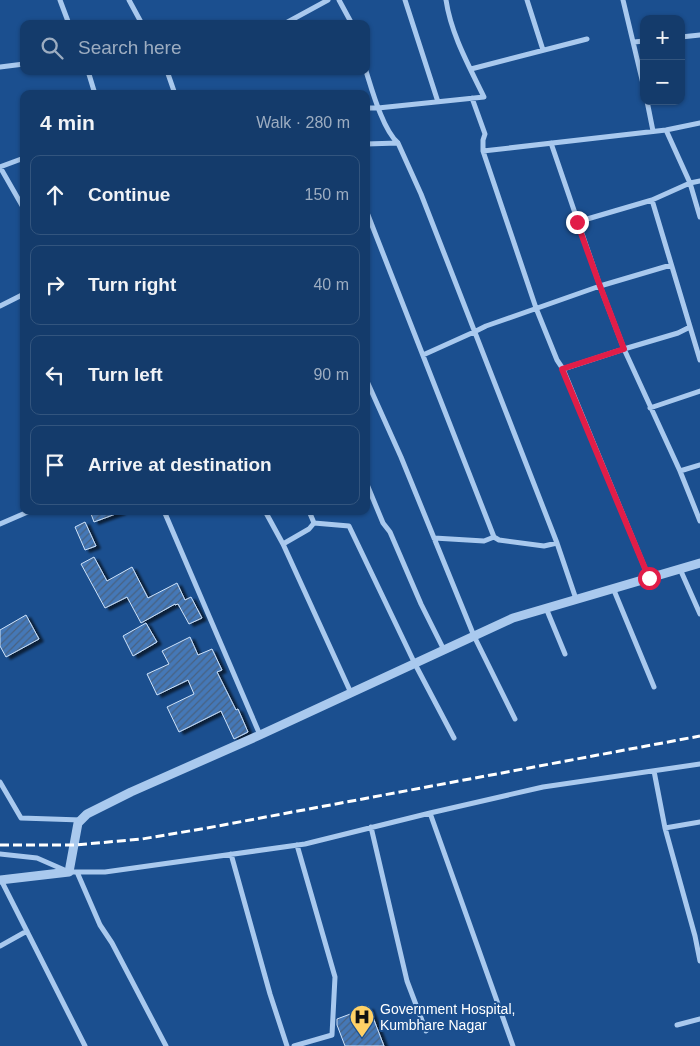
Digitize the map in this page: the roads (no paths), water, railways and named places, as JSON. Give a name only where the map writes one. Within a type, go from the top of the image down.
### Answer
[{"type":"street","points":[[60,0],[68,20]]},
{"type":"street","points":[[129,0],[140,20]]},
{"type":"street","points":[[291,20],[328,0]]},
{"type":"street","points":[[339,0],[350,20]]},
{"type":"street","points":[[405,0],[438,102]]},
{"type":"street","points":[[370,108],[484,97],[448,17],[446,0]]},
{"type":"street","points":[[527,0],[543,50]]},
{"type":"street","points":[[623,0],[640,70]]},
{"type":"street","points":[[685,37],[700,35]]},
{"type":"street","points":[[470,69],[587,38]]},
{"type":"street","points":[[634,42],[640,41]]},
{"type":"street","points":[[0,67],[20,64]]},
{"type":"street","points":[[89,75],[94,90]]},
{"type":"street","points":[[168,75],[174,90]]},
{"type":"street","points":[[367,75],[378,108],[392,139],[398,143],[420,194],[557,543],[576,599]]},
{"type":"street","points":[[472,98],[485,134],[483,151],[536,308],[649,578]]},
{"type":"street","points":[[648,105],[653,132]]},
{"type":"street","points":[[483,151],[653,132],[700,123]]},
{"type":"street","points":[[666,130],[690,184],[700,217]]},
{"type":"street","points":[[370,144],[398,143]]},
{"type":"street","points":[[551,143],[577,222],[624,349],[680,471],[700,521]]},
{"type":"street","points":[[20,160],[0,167],[20,202]]},
{"type":"street","points":[[577,222],[652,200],[700,181]]},
{"type":"street","points":[[652,200],[700,360]]},
{"type":"street","points":[[370,220],[494,537],[499,540],[544,546],[557,543]]},
{"type":"street","points":[[423,355],[486,326],[600,286],[671,265]]},
{"type":"street","points":[[0,306],[20,296]]},
{"type":"street","points":[[562,369],[678,333],[690,326]]},
{"type":"street","points":[[370,388],[401,457],[474,636],[515,719]]},
{"type":"street","points":[[650,408],[700,392]]},
{"type":"street","points":[[680,471],[700,465]]},
{"type":"street","points":[[370,492],[444,650]]},
{"type":"street","points":[[0,524],[21,515]]},
{"type":"street","points":[[166,515],[260,736]]},
{"type":"street","points":[[267,515],[283,544],[351,693]]},
{"type":"street","points":[[310,515],[314,524]]},
{"type":"street","points":[[283,544],[314,524],[349,526],[415,664],[454,738]]},
{"type":"street","points":[[434,538],[484,541],[494,537]]},
{"type":"street","points":[[166,1046],[73,872],[78,823],[87,814],[131,792],[260,736],[514,618],[700,563]]},
{"type":"street","points":[[680,569],[700,614]]},
{"type":"street","points":[[614,588],[654,687]]},
{"type":"street","points":[[546,608],[565,654]]},
{"type":"street","points":[[85,1046],[0,880],[73,872],[105,872],[297,845],[543,787],[700,764]]},
{"type":"street","points":[[654,771],[665,828],[695,936],[700,961]]},
{"type":"street","points":[[0,782],[21,818],[81,820]]},
{"type":"street","points":[[430,813],[513,1046]]},
{"type":"street","points":[[665,828],[700,822]]},
{"type":"street","points":[[371,827],[407,981],[426,1031]]},
{"type":"street","points":[[294,1046],[332,1034],[335,977],[297,845]]},
{"type":"street","points":[[0,854],[37,858],[73,872]]},
{"type":"street","points":[[231,854],[270,994],[287,1046]]},
{"type":"street","points":[[0,946],[27,931]]},
{"type":"street","points":[[677,1025],[700,1019]]},
{"type":"railway","points":[[0,845],[75,845],[142,839],[700,736]]},
{"type":"place","name":"Government Hospital, Kumbhare Nagar","points":[[362,1038]]}]
